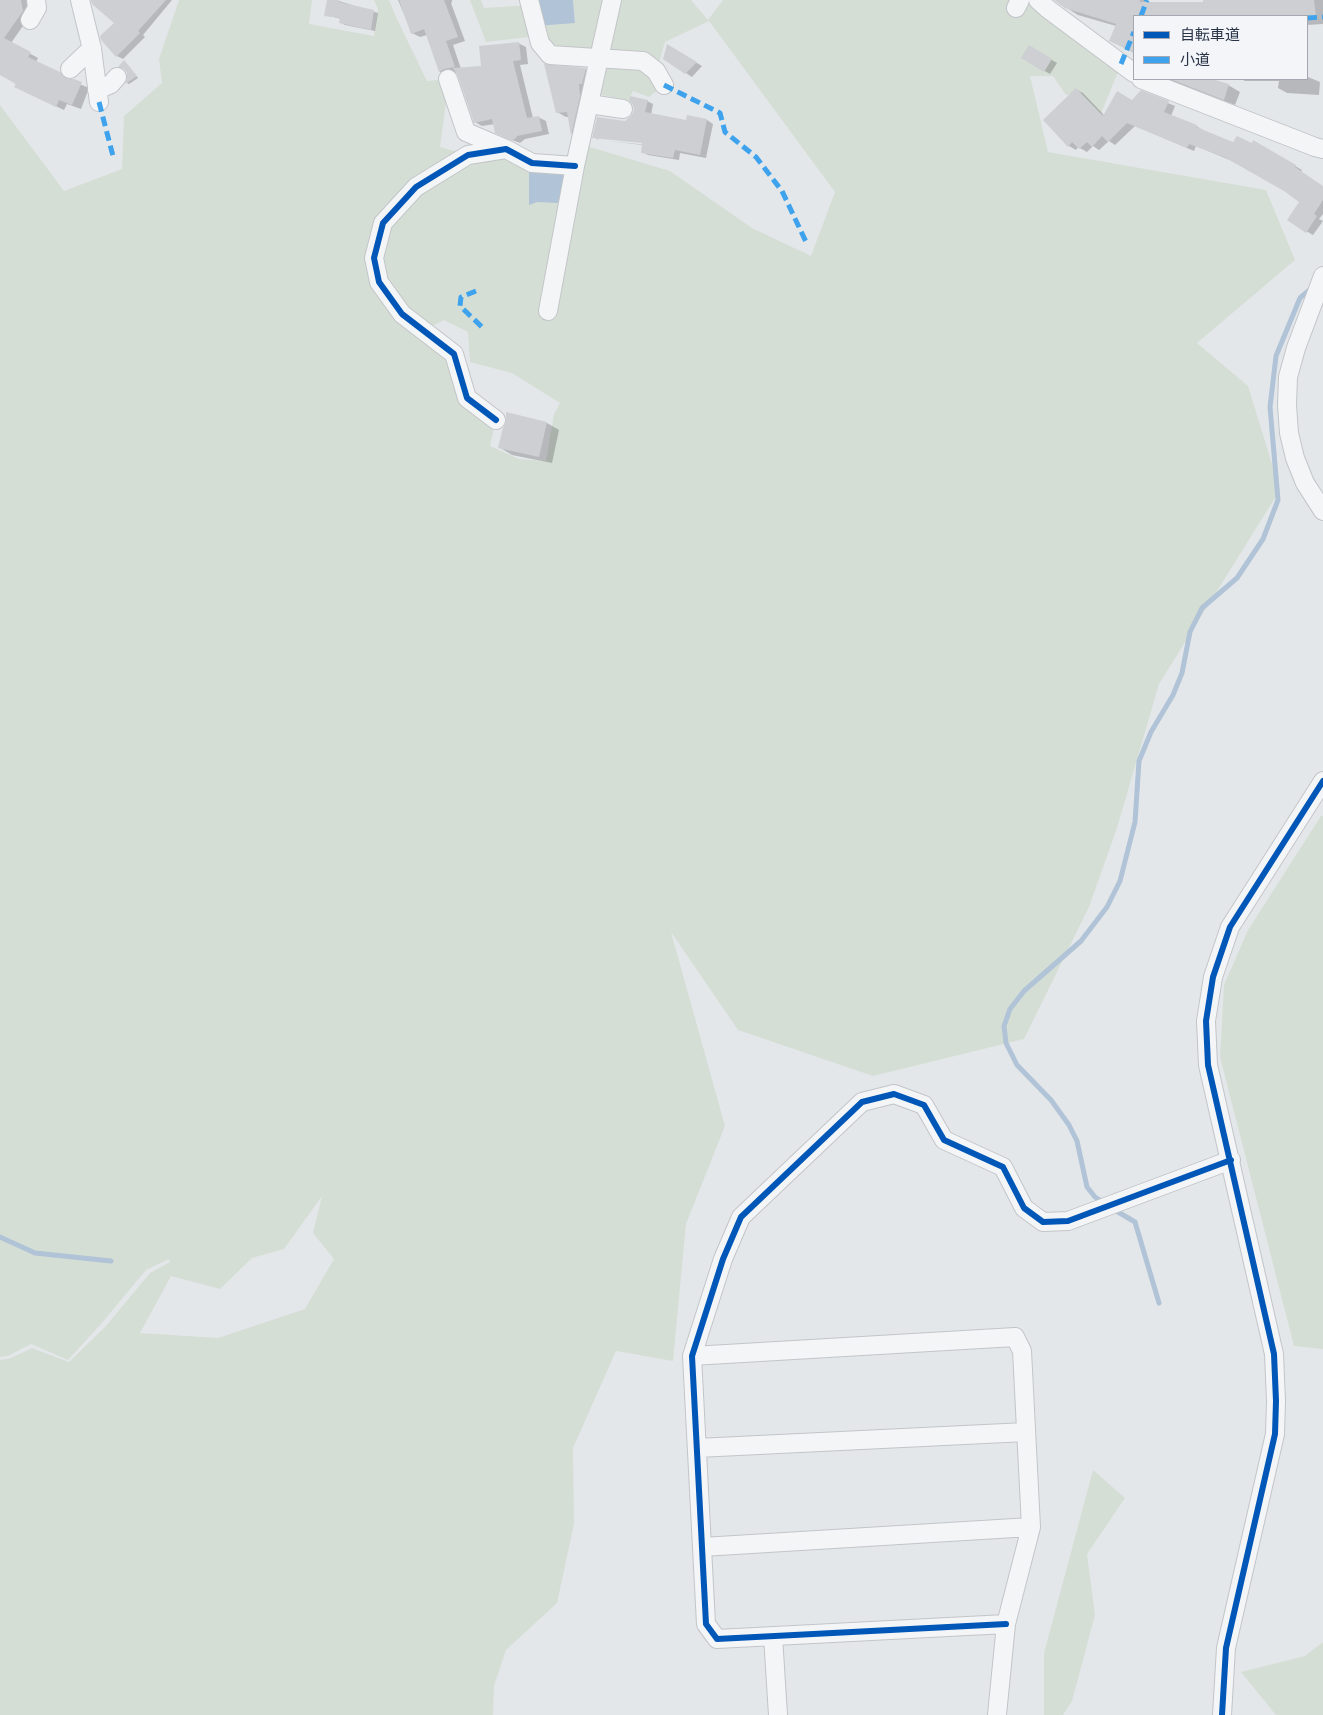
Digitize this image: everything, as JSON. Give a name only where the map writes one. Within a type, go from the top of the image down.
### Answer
[{"type":"street","points":[[30,20],[37,8],[36,0]]},
{"type":"street","points":[[80,0],[92,48],[98,96],[117,77]]},
{"type":"street","points":[[529,0],[540,42],[550,56],[643,61],[656,72],[664,85]]},
{"type":"street","points":[[548,311],[575,166],[612,0]]},
{"type":"street","points":[[1038,0],[1133,73]]},
{"type":"street","points":[[70,69],[92,48]]},
{"type":"street","points":[[448,79],[466,132],[506,149],[532,163],[575,166]]},
{"type":"street","points":[[1144,80],[1323,149]]},
{"type":"street","points":[[589,104],[623,109]]},
{"type":"street","points":[[496,420],[467,398],[454,354],[402,314],[379,282],[374,258],[383,224],[416,187],[468,155],[506,149]]},
{"type":"street","points":[[1323,276],[1296,348],[1288,377],[1287,405],[1289,433],[1295,458],[1305,483],[1323,511]]},
{"type":"street","points":[[1222,1715],[1226,1648],[1275,1434],[1274,1354],[1208,1065],[1206,1021],[1213,977],[1230,926],[1323,781]]},
{"type":"street","points":[[1006,1624],[717,1639],[706,1624],[692,1356],[723,1259],[741,1217],[862,1102],[894,1094],[924,1106],[944,1140],[1003,1167],[1024,1208],[1043,1222],[1068,1221],[1231,1160]]},
{"type":"street","points":[[692,1356],[1015,1337],[1022,1350],[1031,1527],[1006,1624],[997,1715]]},
{"type":"street","points":[[697,1448],[1026,1432]]},
{"type":"street","points":[[702,1547],[1031,1527]]},
{"type":"street","points":[[773,1636],[778,1715]]},
{"type":"shaded area","points":[[179,0],[312,0],[309,24],[374,36],[378,9],[374,0],[389,0],[427,81],[448,79],[455,99],[446,102],[440,147],[468,155],[506,149],[565,179],[580,144],[670,171],[752,228],[811,256],[835,192],[709,21],[665,42],[656,73],[664,85],[649,97],[633,91],[629,100],[591,93],[599,59],[550,55],[538,36],[486,42],[470,0],[481,0],[484,8],[531,5],[575,23],[573,0],[691,0],[708,20],[723,0],[1038,0],[1118,72],[1100,116],[1080,94],[1066,95],[1053,76],[1030,76],[1048,152],[1266,190],[1295,260],[1197,343],[1248,386],[1280,490],[1159,684],[1117,828],[1089,907],[1024,1039],[873,1076],[738,1030],[671,932],[725,1126],[686,1224],[673,1361],[616,1351],[573,1448],[574,1524],[557,1603],[506,1650],[494,1686],[493,1715],[0,1715],[0,1360],[11,1358],[32,1348],[69,1362],[105,1327],[150,1273],[170,1262],[169,1259],[146,1270],[68,1360],[31,1344],[8,1356],[0,1357],[0,105],[64,191],[122,169],[124,116],[162,83],[159,59]],"holes":[[[444,320],[468,332],[470,362],[512,373],[560,403],[554,414],[546,461],[519,459],[490,446],[496,420],[467,398],[454,354],[425,330]],[[322,1196],[313,1233],[334,1259],[305,1309],[218,1338],[140,1333],[171,1276],[220,1289],[252,1258],[284,1249]]]},
{"type":"shaded area","points":[[1321,816],[1323,816],[1323,1349],[1294,1346],[1220,1057],[1224,985],[1248,930]]},
{"type":"shaded area","points":[[1093,1470],[1125,1498],[1087,1554],[1095,1615],[1072,1701],[1063,1715],[1044,1715],[1044,1653]]},
{"type":"shaded area","points":[[1323,1642],[1323,1715],[1276,1715],[1241,1672],[1305,1656]]},
{"type":"water","points":[[529,0],[573,0],[575,23],[536,26]]},
{"type":"water","points":[[529,162],[569,165],[558,203],[537,202],[529,205]]},
{"type":"building","points":[[0,0],[21,0],[23,11],[4,38],[31,52],[28,57],[60,72],[67,79],[82,82],[72,105],[59,100],[56,107],[14,87],[16,84],[0,75]]},
{"type":"building","points":[[91,0],[166,0],[138,31],[140,33],[116,57],[101,40],[100,36],[114,23],[92,4]]},
{"type":"building","points":[[327,0],[339,0],[339,2],[374,10],[371,30],[339,23],[340,18],[324,16]]},
{"type":"building","points":[[399,0],[444,0],[458,37],[446,41],[455,67],[439,72],[424,29],[411,34]]},
{"type":"building","points":[[1054,0],[1203,2],[1203,0],[1314,0],[1316,16],[1133,15],[1133,52],[1109,41],[1116,24],[1065,8]]},
{"type":"building","points":[[519,42],[521,60],[513,61],[527,118],[539,116],[542,131],[517,136],[511,140],[495,133],[492,119],[474,123],[458,76],[453,68],[481,66],[479,46]]},
{"type":"building","points":[[667,44],[697,62],[685,74],[663,59]]},
{"type":"building","points":[[1029,45],[1052,59],[1044,72],[1021,58]]},
{"type":"building","points":[[124,60],[137,76],[125,84],[127,73],[124,69],[118,67]]},
{"type":"building","points":[[544,64],[586,68],[582,84],[579,84],[580,96],[571,136],[567,112],[556,113]]},
{"type":"building","points":[[1173,80],[1215,80],[1229,84],[1224,100]]},
{"type":"building","points":[[1076,88],[1103,116],[1117,91],[1132,100],[1141,90],[1169,101],[1164,112],[1197,125],[1196,127],[1233,142],[1237,136],[1252,143],[1253,140],[1296,165],[1295,167],[1323,186],[1323,200],[1314,214],[1317,216],[1306,233],[1287,220],[1299,202],[1284,191],[1224,157],[1189,144],[1187,148],[1127,123],[1108,142],[1102,136],[1092,147],[1087,142],[1079,149],[1072,142],[1068,147],[1043,120]]},
{"type":"building","points":[[630,96],[648,100],[645,112],[686,120],[687,115],[707,119],[700,155],[675,150],[673,158],[641,153],[642,143],[592,138],[597,117],[625,121],[631,116],[634,110],[629,100]]},
{"type":"building","points":[[506,412],[547,422],[539,457],[498,448],[506,422]]},
{"type":"waterway","points":[[1104,1203],[1095,1197],[1087,1187],[1077,1141],[1069,1125],[1051,1100],[1017,1065],[1006,1043],[1004,1026],[1010,1009],[1024,991],[1081,941],[1107,907],[1120,881],[1135,822],[1139,761],[1151,732],[1173,695],[1182,673],[1190,632],[1202,608],[1237,578],[1263,539],[1278,500],[1270,407],[1276,356],[1300,298],[1313,287]]},
{"type":"waterway","points":[[1113,1209],[1135,1222],[1159,1303]]},
{"type":"waterway","points":[[0,1237],[35,1253],[111,1261]]},
{"type":"marked path","points":[[1141,15],[1147,0]]},
{"type":"marked path","points":[[1308,18],[1323,17]]},
{"type":"marked path","points":[[1121,64],[1133,34]]},
{"type":"marked path","points":[[664,85],[720,113],[725,132],[756,157],[782,191],[807,244]]},
{"type":"marked path","points":[[99,102],[114,160]]},
{"type":"marked path","points":[[476,291],[461,297],[460,306],[482,327]]},
{"type":"cycle path","points":[[496,420],[467,398],[454,354],[402,314],[379,282],[374,258],[383,223],[416,187],[468,155],[506,149],[532,163],[575,166]]},
{"type":"cycle path","points":[[1222,1715],[1226,1648],[1275,1434],[1276,1401],[1274,1354],[1208,1065],[1206,1021],[1213,977],[1230,927],[1323,781]]},
{"type":"cycle path","points":[[1006,1624],[717,1639],[706,1624],[692,1356],[723,1259],[741,1217],[862,1102],[894,1094],[924,1105],[944,1140],[1003,1167],[1024,1208],[1043,1222],[1068,1221],[1231,1160]]}]
